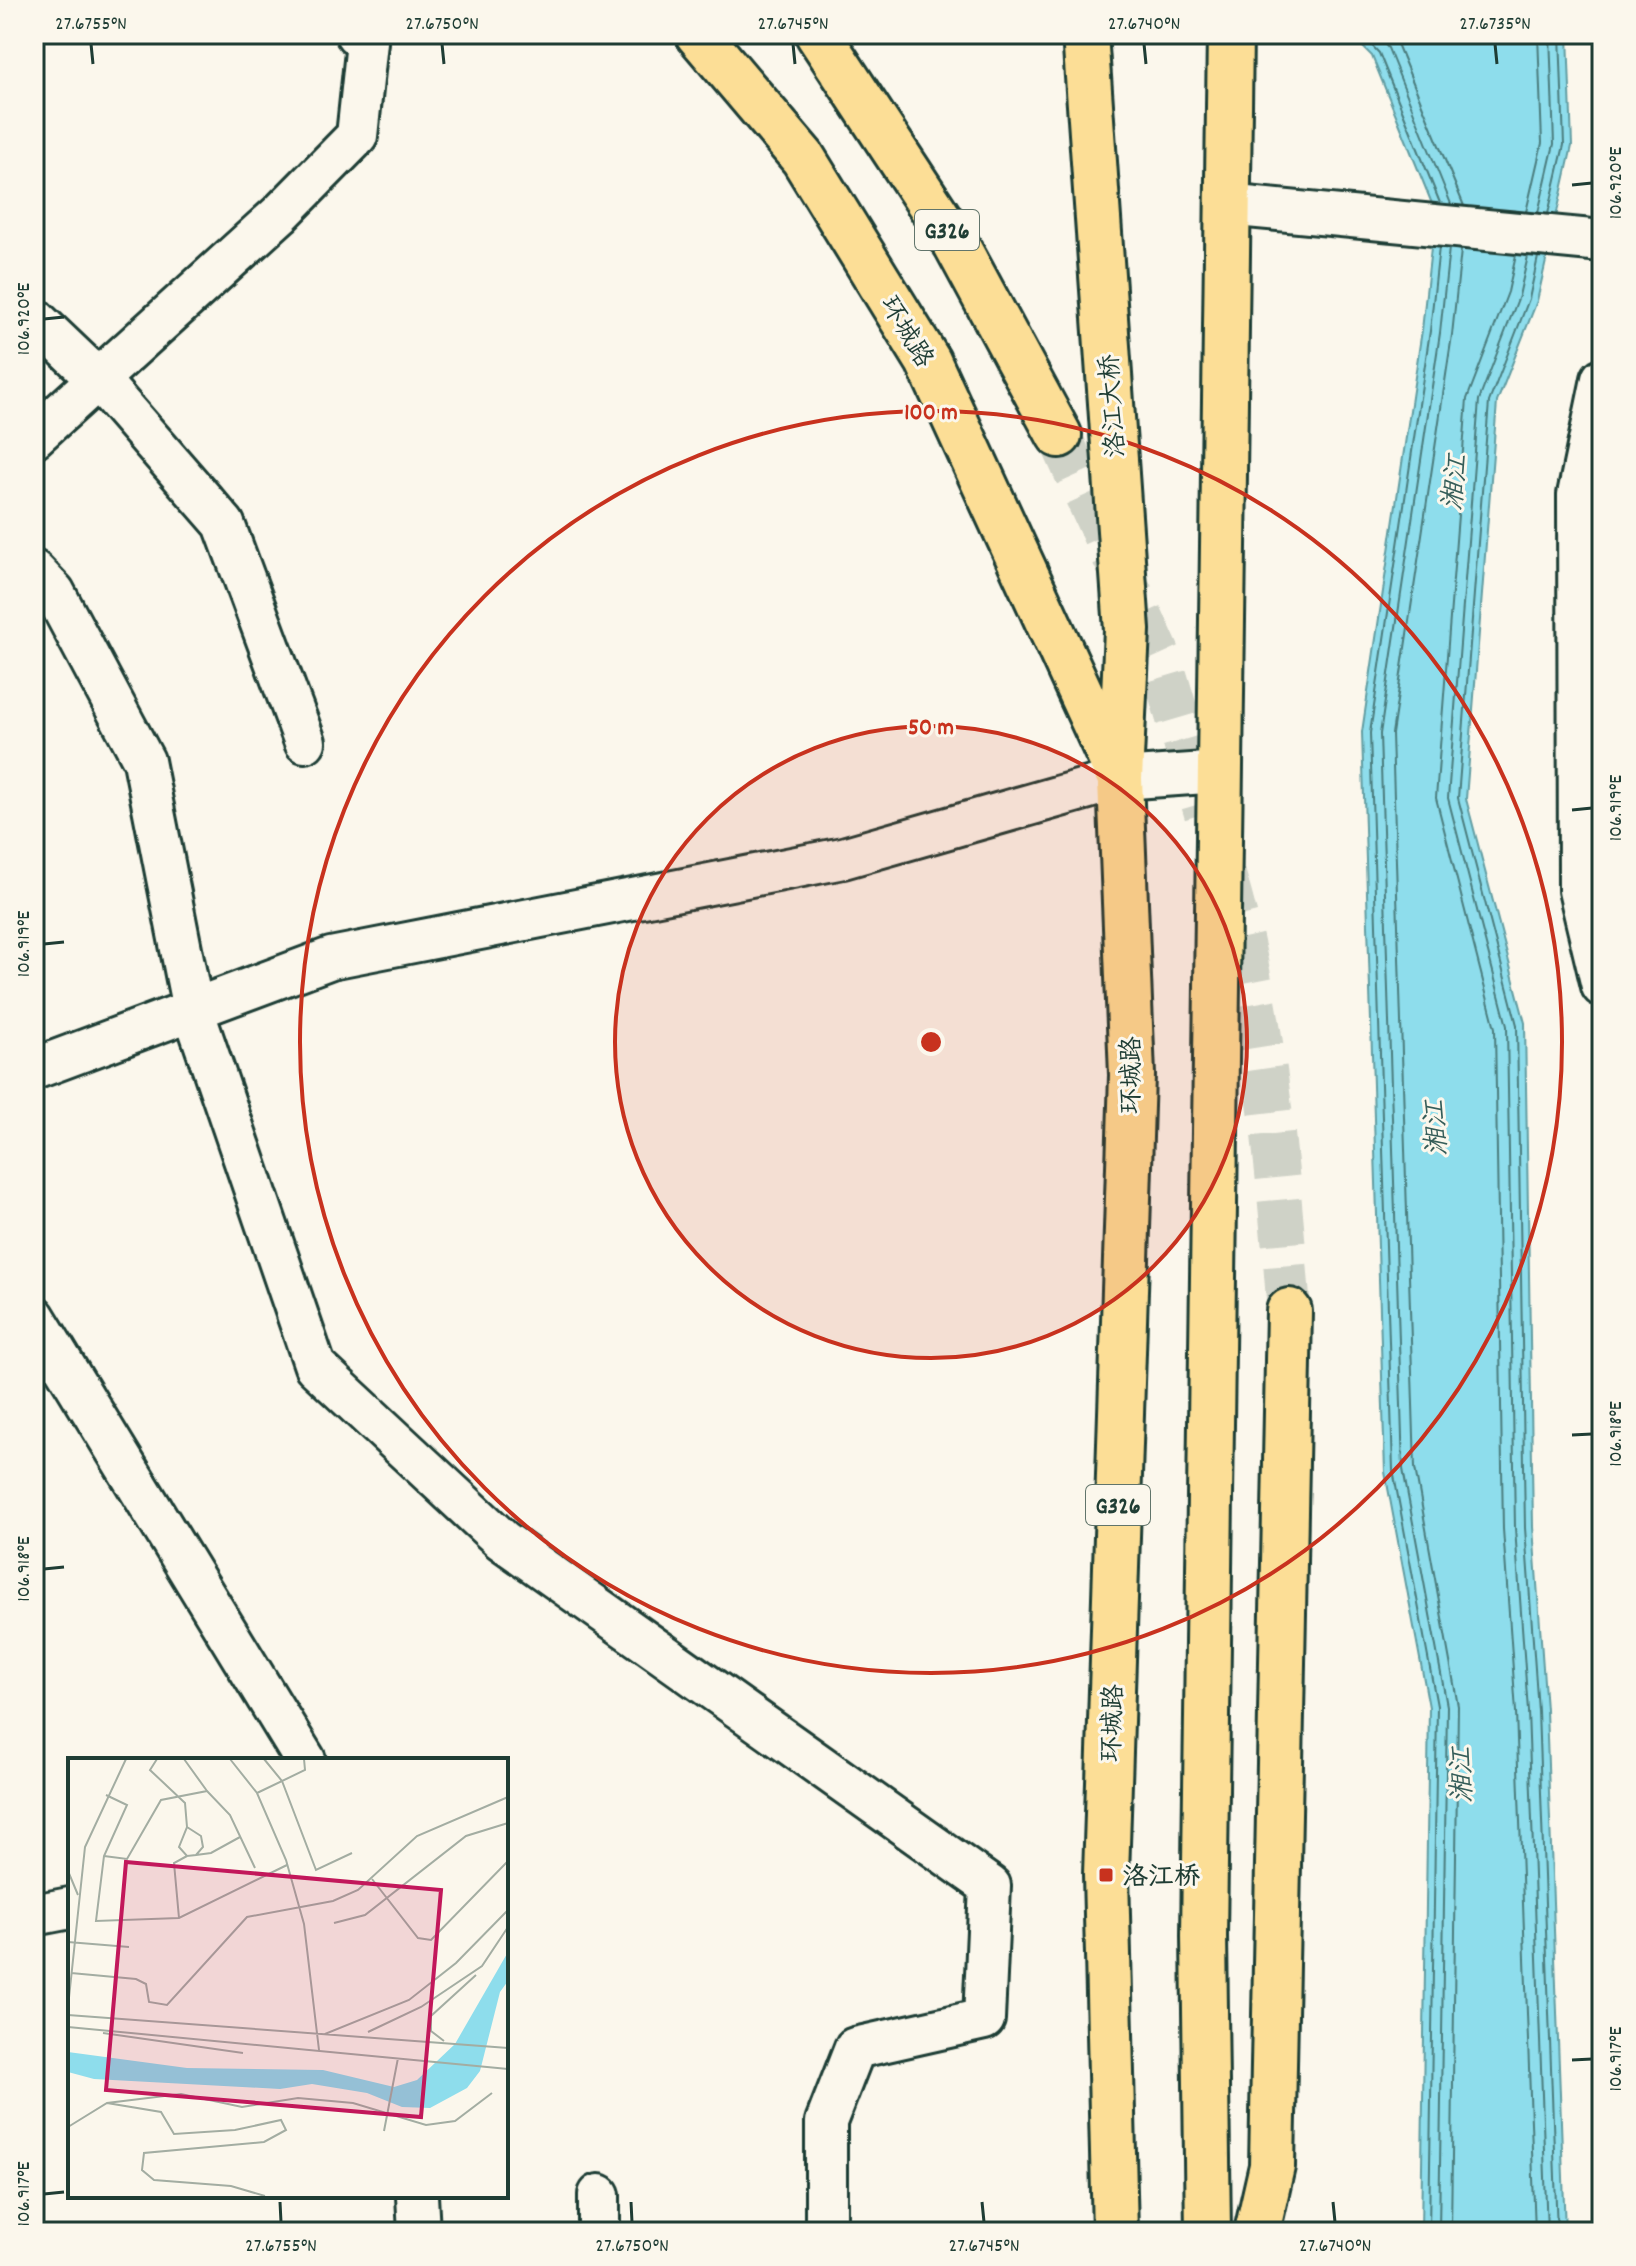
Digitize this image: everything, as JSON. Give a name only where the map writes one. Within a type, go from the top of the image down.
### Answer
[{"type":"main road","name":"环城路","points":[[698,34],[803,158],[928,361],[1120,779],[1132,1075],[1106,1875],[1115,2232]]},
{"type":"main road","name":"G326","points":[[818,34],[956,244],[1059,435]]},
{"type":"main road","name":"洛江大桥","points":[[1085,34],[1127,630],[1120,779]]},
{"type":"main road","points":[[1208,2232],[1204,1936],[1230,34]]},
{"type":"main road","points":[[1257,2232],[1272,2166],[1289,1311]]},
{"type":"street","points":[[34,437],[280,214],[357,136],[367,42],[356,34]]},
{"type":"street","points":[[1226,205],[1602,241]]},
{"type":"street","points":[[34,318],[98,379],[224,524],[305,742]]},
{"type":"street","points":[[1602,379],[1578,495],[1578,510],[1579,890],[1602,986]]},
{"type":"street","points":[[34,571],[54,592],[144,761],[193,1010],[315,1366],[502,1540],[990,1886],[984,2019],[855,2048],[826,2122],[826,2232]]},
{"type":"street","points":[[34,1069],[331,958],[843,858],[1120,779],[1220,772]]},
{"type":"street","points":[[34,1316],[304,1758]]},
{"type":"street","points":[[34,1915],[68,1908]]},
{"type":"street","points":[[417,2198],[419,2232]]},
{"type":"water","name":"湘江","points":[[1350,34],[1568,34],[1572,146],[1537,301],[1497,402],[1466,799],[1525,1023],[1533,1527],[1546,1710],[1565,2232],[1421,2232],[1429,1707],[1385,1472],[1362,732],[1422,330],[1435,211],[1372,56]]},
{"type":"tunnel","points":[[1059,435],[1160,658],[1206,813]]},
{"type":"tunnel","points":[[1224,875],[1260,1036],[1289,1311]]},
{"type":"place","name":"洛江桥","points":[[1106,1875]]}]
